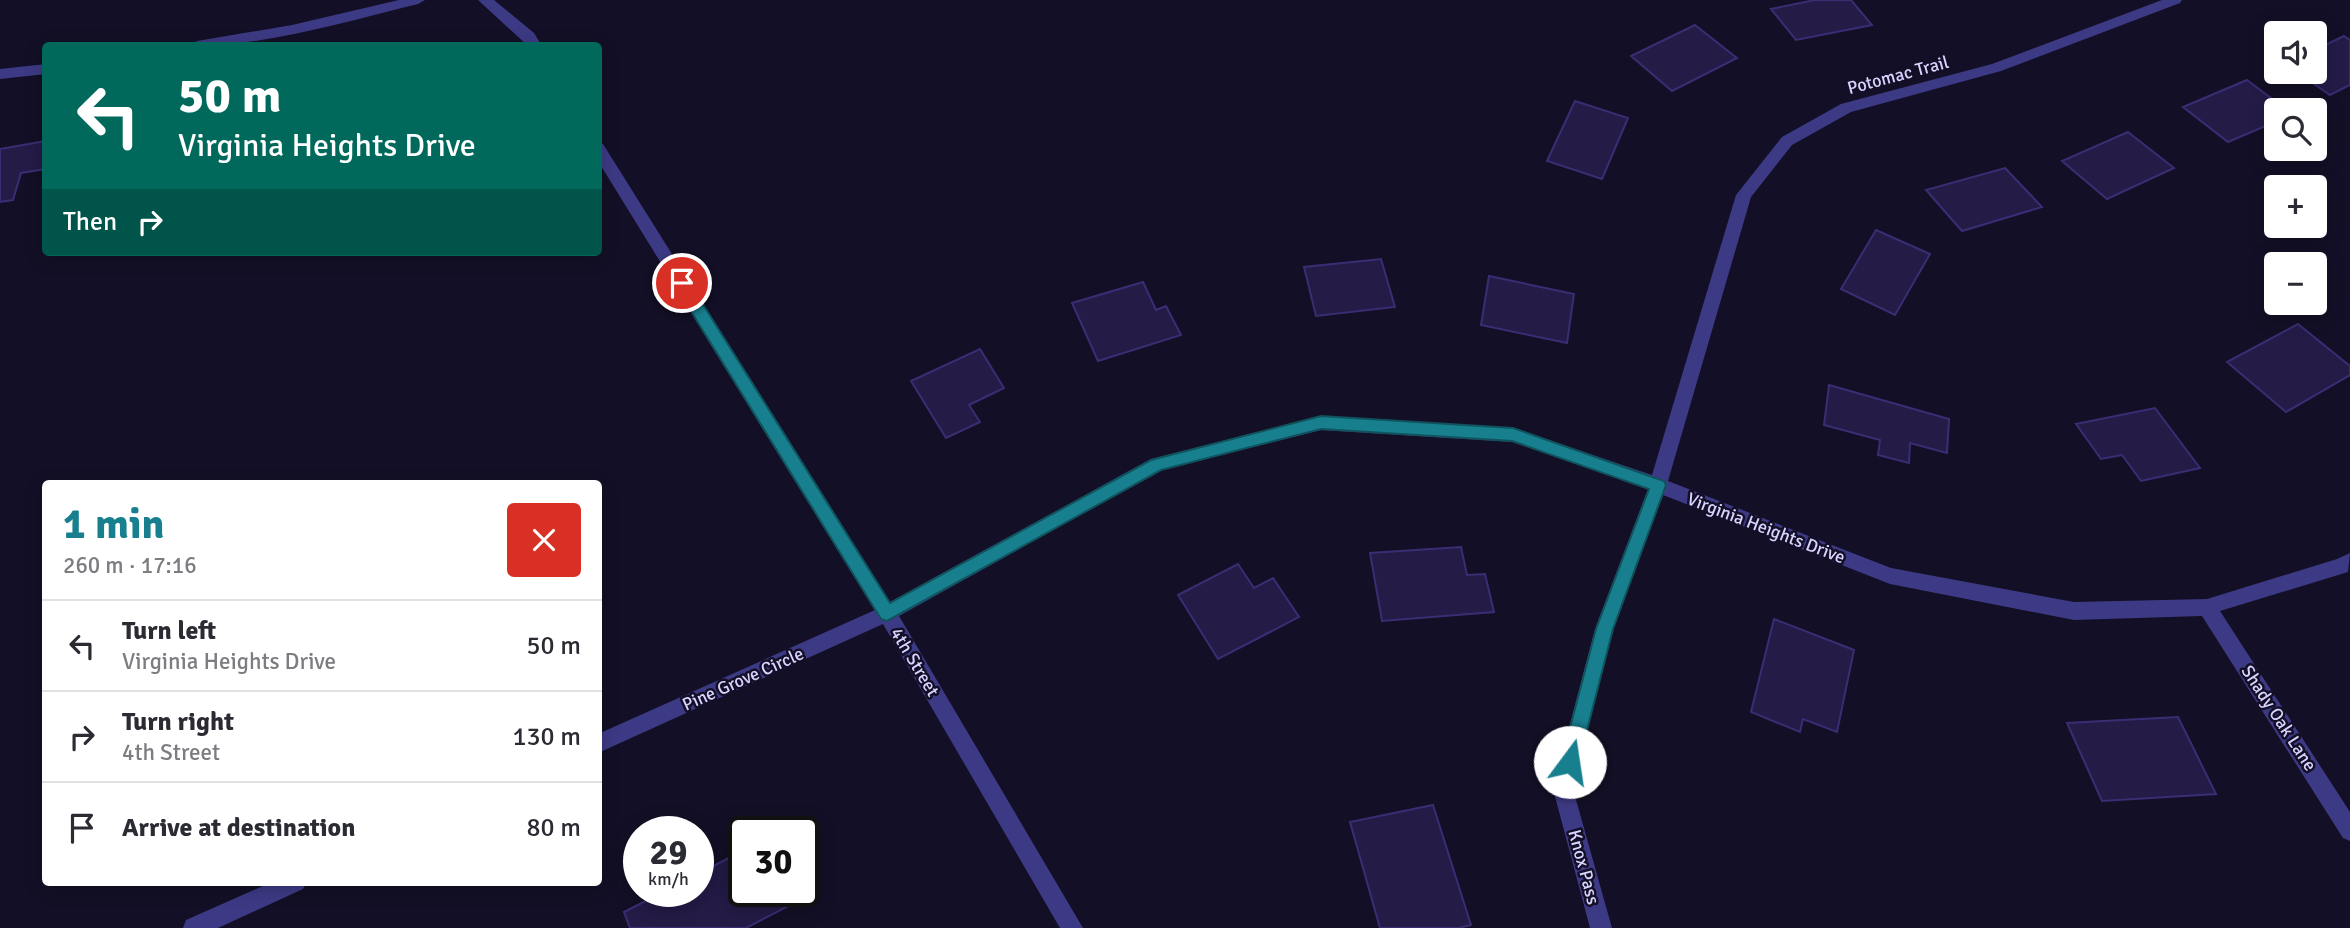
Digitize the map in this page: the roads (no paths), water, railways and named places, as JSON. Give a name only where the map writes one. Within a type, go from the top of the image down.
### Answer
[{"type":"street","points":[[221,42],[292,30],[418,0]]},
{"type":"street","points":[[485,0],[529,36],[533,42]]},
{"type":"street","name":"Potomac Trail","points":[[1658,485],[1744,195],[1787,141],[1846,108],[1996,68],[2175,0]]},
{"type":"street","points":[[0,74],[42,69]]},
{"type":"street","name":"4th Street","points":[[602,155],[887,613],[1072,928]]},
{"type":"street","name":"Virginia Heights Drive","points":[[887,613],[1157,464],[1321,423],[1513,435],[1658,485],[1890,576],[2074,611],[2207,607],[2342,566],[2350,561]]},
{"type":"street","name":"Knox Pass","points":[[1601,928],[1563,789],[1604,629],[1658,485]]},
{"type":"street","name":"Shady Oak Lane","points":[[2207,607],[2350,831]]},
{"type":"street","name":"Pine Grove Circle","points":[[602,742],[887,613]]},
{"type":"street","points":[[194,928],[287,886]]}]
